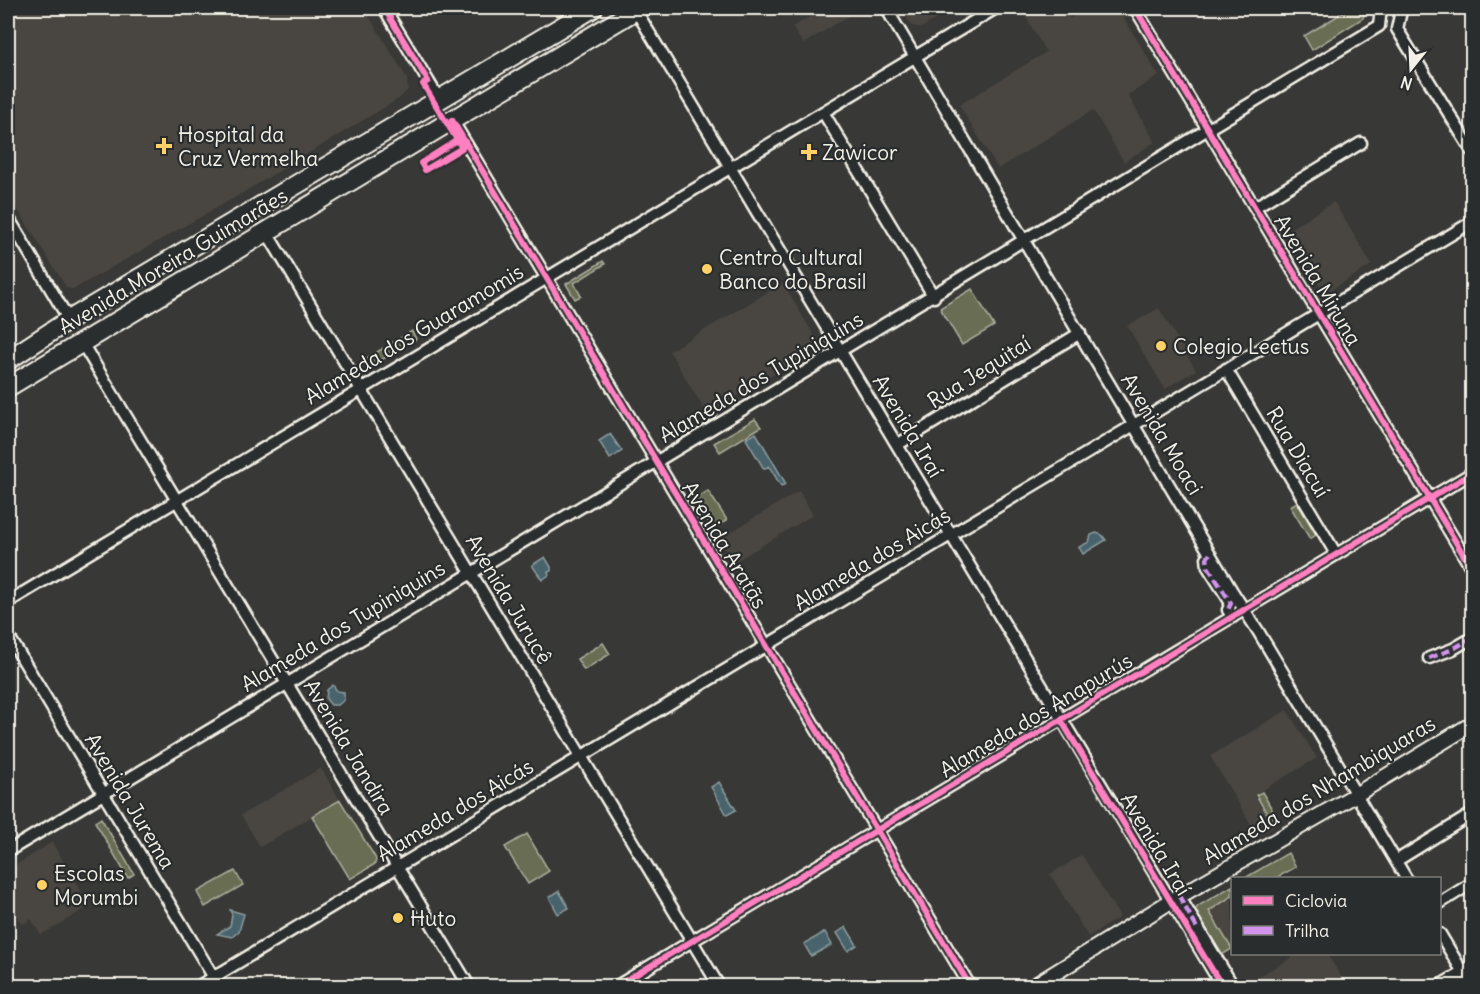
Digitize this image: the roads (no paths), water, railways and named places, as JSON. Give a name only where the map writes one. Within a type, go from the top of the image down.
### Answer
[{"type":"highway","name":"Avenida Moreira Guimarães","points":[[8,360],[69,320],[594,8]]},
{"type":"highway","name":"Avenida Moreira Guimarães","points":[[8,387],[637,8]]},
{"type":"main road","points":[[1445,987],[1469,977]]},
{"type":"street","points":[[384,8],[439,99]]},
{"type":"street","name":"Avenida Iraí","points":[[637,8],[1061,720],[1175,899],[1222,987]]},
{"type":"street","name":"Avenida Moaci","points":[[886,8],[1405,877]]},
{"type":"street","name":"Alameda dos Guaramomis","points":[[8,602],[996,8]]},
{"type":"street","name":"Avenida Miruna","points":[[1135,8],[1473,569]]},
{"type":"street","points":[[1381,8],[1379,26],[1397,29]]},
{"type":"street","points":[[1399,9],[1397,29],[1473,151]]},
{"type":"street","name":"Alameda dos Tupiniquins","points":[[8,851],[470,572],[934,297],[1379,26]]},
{"type":"street","points":[[824,112],[934,297]]},
{"type":"street","name":"Avenida Aratãs","points":[[452,120],[970,987]]},
{"type":"street","points":[[1255,207],[1361,143]]},
{"type":"street","points":[[8,217],[69,320]]},
{"type":"street","name":"Alameda dos Aicás","points":[[199,987],[217,982],[398,867],[1473,222]]},
{"type":"street","name":"Avenida Jurucê","points":[[266,231],[720,987]]},
{"type":"street","name":"Rua Jequitaí","points":[[897,445],[1080,333]]},
{"type":"street","name":"Avenida Jandira","points":[[82,343],[469,987]]},
{"type":"street","name":"Rua Diacuí","points":[[1226,369],[1336,555]]},
{"type":"street","name":"Alameda dos Anapurús","points":[[617,987],[1473,473]]},
{"type":"street","points":[[1210,554],[1208,567],[1231,603],[1228,610],[1233,616]]},
{"type":"street","name":"Avenida Jurema","points":[[8,635],[217,982]]},
{"type":"street","points":[[1429,658],[1473,638]]},
{"type":"street","name":"Alameda dos Nhambiquaras","points":[[1034,987],[1175,899],[1473,724]]},
{"type":"street","points":[[1396,861],[1473,814]]},
{"type":"street","points":[[1441,902],[1473,884]]},
{"type":"street","points":[[1175,899],[1233,987]]},
{"type":"street","points":[[1441,935],[1469,977]]},
{"type":"water","points":[[756,433],[786,484],[781,486],[769,466],[764,469],[746,439]]},
{"type":"water","points":[[610,434],[622,451],[610,459],[599,441]]},
{"type":"water","points":[[1096,533],[1102,535],[1106,540],[1083,554],[1079,547],[1089,542],[1091,535]]},
{"type":"water","points":[[545,557],[551,571],[542,580],[532,565]]},
{"type":"water","points":[[333,685],[337,691],[344,692],[344,700],[338,705],[331,705],[326,699],[327,690]]},
{"type":"water","points":[[719,782],[736,810],[727,815],[711,787]]},
{"type":"water","points":[[559,891],[569,908],[558,914],[549,897]]},
{"type":"water","points":[[230,910],[244,914],[239,931],[232,937],[217,934],[230,926],[232,915]]},
{"type":"water","points":[[846,927],[857,945],[848,951],[837,933]]},
{"type":"water","points":[[825,932],[832,945],[811,956],[804,944]]},
{"type":"place","name":"Hospital da Cruz Vermelha","points":[[164,146]]},
{"type":"place","name":"Zawicor","points":[[809,152]]},
{"type":"place","name":"Centro Cultural Banco do Brasil","points":[[707,269]]},
{"type":"place","name":"Colegio Lectus","points":[[1161,346]]},
{"type":"place","name":"Escolas Morumbi","points":[[42,885]]},
{"type":"place","name":"Huto","points":[[398,918]]}]
